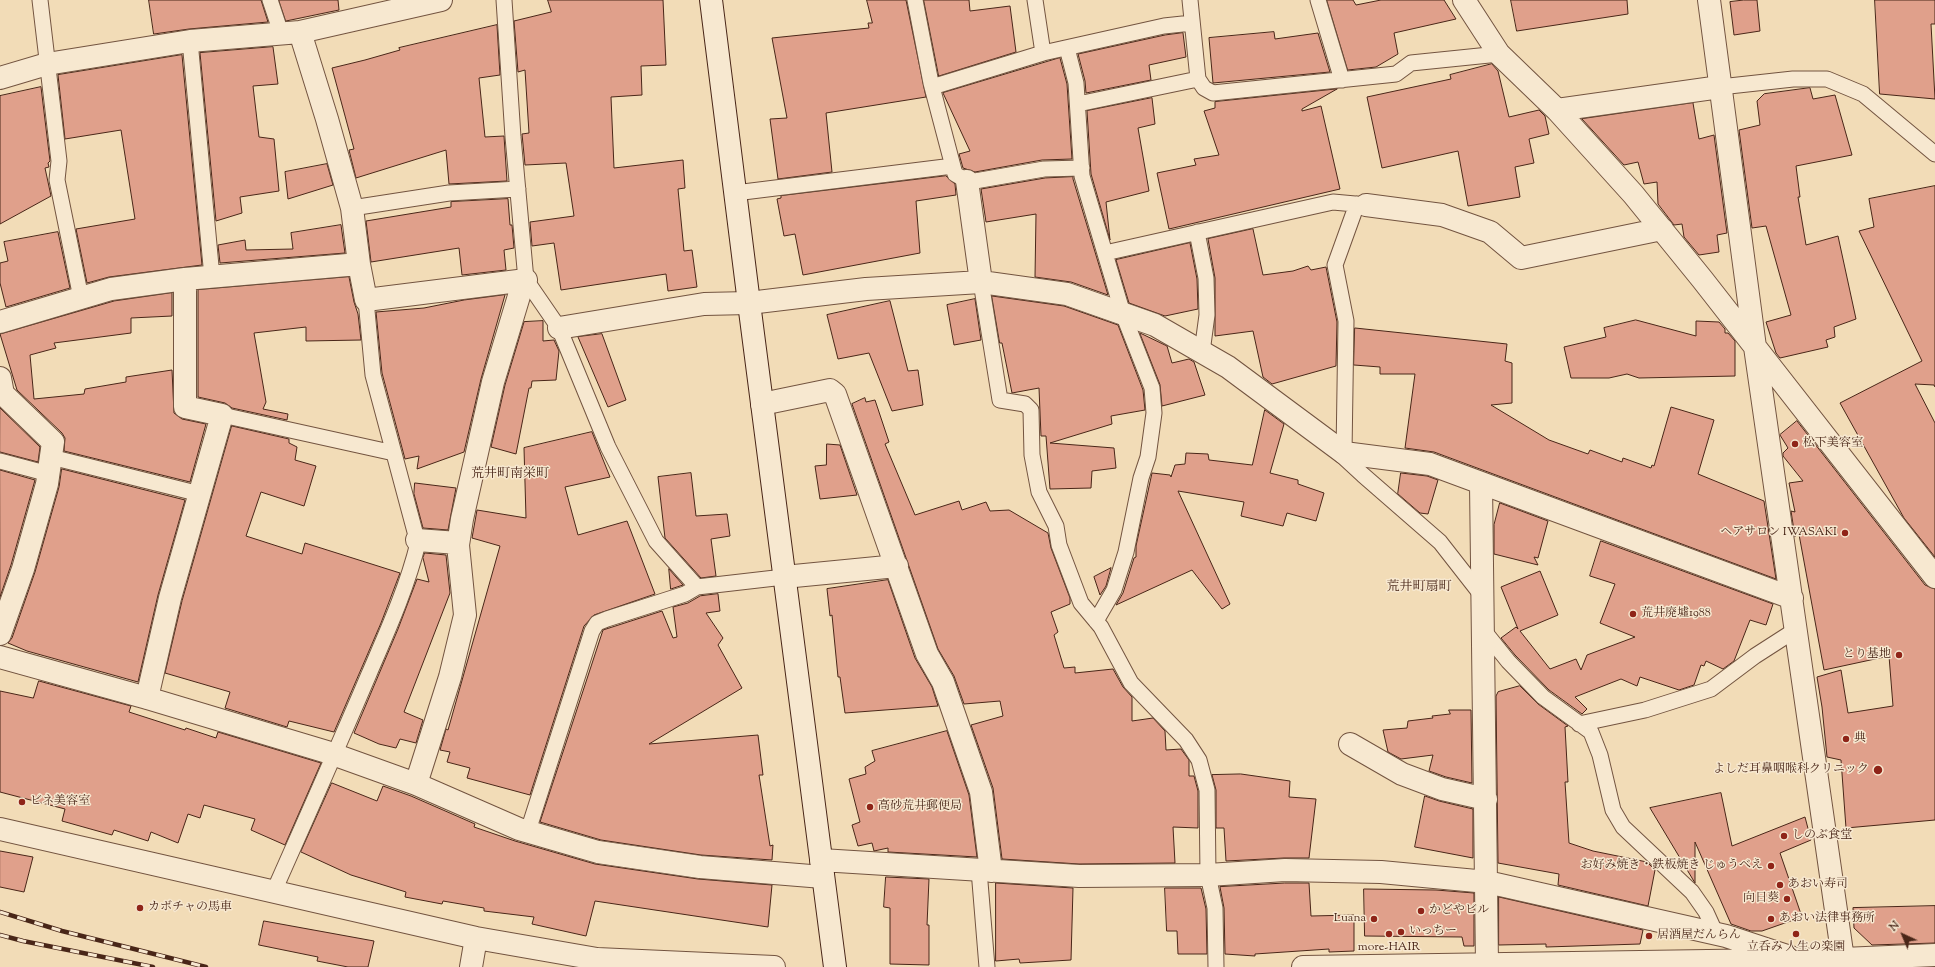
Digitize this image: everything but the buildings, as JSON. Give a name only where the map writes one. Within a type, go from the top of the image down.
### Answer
[{"type":"street","points":[[0,78],[47,64],[190,41],[291,33],[398,5],[442,0]]},
{"type":"street","points":[[711,0],[835,967]]},
{"type":"street","points":[[1464,0],[1499,54],[1557,110],[1633,194],[1662,229],[1935,577]]},
{"type":"street","points":[[1709,0],[1755,347],[1797,629],[1843,959]]},
{"type":"street","points":[[291,33],[328,119],[352,208],[359,264],[366,300],[526,280]]},
{"type":"street","points":[[1557,110],[1720,87]]},
{"type":"street","points":[[960,173],[982,282]]},
{"type":"street","points":[[1362,205],[1442,215],[1490,232],[1521,258],[1662,229]]},
{"type":"street","points":[[0,322],[111,289],[185,279],[359,264]]},
{"type":"street","points":[[147,698],[170,598],[222,416],[185,407],[185,279]]},
{"type":"street","points":[[416,784],[450,677],[465,615],[458,544],[471,473],[493,382],[522,286],[526,280]]},
{"type":"street","points":[[559,328],[704,304],[749,303],[866,289],[982,282],[1067,294],[1155,325],[1228,367],[1344,453],[1430,464],[1792,598]]},
{"type":"street","points":[[0,378],[3,394],[53,442],[50,466],[23,569],[0,634]]},
{"type":"street","points":[[762,404],[830,390],[835,394],[927,654],[943,682],[981,792],[985,870]]},
{"type":"street","points":[[1482,484],[1487,964]]},
{"type":"street","points":[[417,540],[458,544]]},
{"type":"street","points":[[784,577],[897,566]]},
{"type":"street","points":[[0,657],[147,698],[335,754],[416,784],[528,831],[598,852],[700,867],[985,870],[1079,876],[1208,875],[1285,870],[1381,872],[1487,882],[1716,934],[1799,960]]},
{"type":"street","points":[[1350,744],[1402,774],[1442,789],[1486,799]]},
{"type":"street","points":[[0,829],[476,938],[597,959],[774,967]]},
{"type":"street","points":[[471,967],[476,938]]},
{"type":"street","points":[[1303,967],[1799,960],[1935,955]]},
{"type":"lane","points":[[40,0],[59,161],[57,180],[81,298]]},
{"type":"lane","points":[[270,0],[291,33]]},
{"type":"lane","points":[[504,0],[526,280],[559,328],[608,446],[656,541],[697,587]]},
{"type":"lane","points":[[915,0],[932,87],[960,173]]},
{"type":"lane","points":[[1036,0],[1043,53]]},
{"type":"lane","points":[[1190,0],[1198,80],[1204,88],[1213,93],[1396,74],[1411,63],[1499,54]]},
{"type":"lane","points":[[1318,0],[1342,80]]},
{"type":"lane","points":[[932,87],[1043,53],[1164,26],[1192,23]]},
{"type":"lane","points":[[190,41],[212,277]]},
{"type":"lane","points":[[1067,48],[1076,83],[1082,176],[1123,314],[1152,388],[1154,413],[1148,457],[1141,478],[1126,552],[1114,590],[1096,621]]},
{"type":"lane","points":[[1720,87],[1793,79],[1827,79],[1863,94],[1935,154]]},
{"type":"lane","points":[[1078,104],[1198,80]]},
{"type":"lane","points":[[735,193],[960,173],[1017,175],[1044,169],[1082,168]]},
{"type":"lane","points":[[352,208],[449,193],[518,189]]},
{"type":"lane","points":[[1105,253],[1333,202],[1362,205],[1335,265],[1346,321],[1344,453]]},
{"type":"lane","points":[[1197,232],[1206,278],[1207,316],[1202,352]]},
{"type":"lane","points":[[982,282],[1000,400],[1025,404],[1030,410],[1032,455],[1039,492],[1056,526],[1059,545],[1081,603],[1102,628],[1131,683],[1181,734],[1200,760],[1207,790],[1208,875],[1214,908],[1216,967]]},
{"type":"lane","points":[[274,891],[382,644],[411,568],[418,543],[373,375],[366,300]]},
{"type":"lane","points":[[222,416],[394,453]]},
{"type":"lane","points":[[1327,440],[1363,476],[1440,542],[1483,597]]},
{"type":"lane","points":[[0,461],[50,466],[200,494]]},
{"type":"lane","points":[[528,831],[592,631],[597,624],[607,619],[685,594],[697,587],[784,577]]},
{"type":"lane","points":[[1579,724],[1644,710],[1711,689],[1755,656],[1797,629]]},
{"type":"lane","points":[[1484,631],[1508,661],[1543,696],[1591,732],[1600,755],[1613,810],[1623,827],[1692,892],[1706,912],[1716,934]]},
{"type":"lane","points":[[985,870],[987,967]]},
{"type":"railway","points":[[0,912],[62,931],[206,967]]},
{"type":"railway","points":[[0,935],[153,967]]},
{"type":"place","name":"松下美容室","points":[[1795,444]]},
{"type":"place","name":"ヘアサロン IWASAKI","points":[[1845,533]]},
{"type":"place","name":"荒井廃墟1988","points":[[1633,614]]},
{"type":"place","name":"とり基地","points":[[1899,655]]},
{"type":"place","name":"典","points":[[1846,739]]},
{"type":"place","name":"よしだ耳鼻咽喉科クリニック","points":[[1878,770]]},
{"type":"place","name":"ビネ美容室","points":[[22,802]]},
{"type":"place","name":"高砂荒井郵便局","points":[[870,807]]},
{"type":"place","name":"しのぶ食堂","points":[[1784,836]]},
{"type":"place","name":"お好み焼き・鉄板焼き じゅうべえ","points":[[1771,866]]},
{"type":"place","name":"あおい寿司","points":[[1780,885]]},
{"type":"place","name":"向日葵","points":[[1787,899]]},
{"type":"place","name":"カボチャの馬車","points":[[140,908]]},
{"type":"place","name":"かどやビル","points":[[1421,911]]},
{"type":"place","name":"Luana","points":[[1374,919]]},
{"type":"place","name":"あおい法律事務所","points":[[1771,919]]},
{"type":"place","name":"いっちー","points":[[1401,932]]},
{"type":"place","name":"more-HAIR","points":[[1389,934]]},
{"type":"place","name":"立呑み 人生の楽園","points":[[1796,934]]},
{"type":"place","name":"居酒屋だんらん","points":[[1649,936]]},
{"type":"district","name":"荒井町南栄町","points":[[510,475]]},
{"type":"district","name":"荒井町扇町","points":[[1419,588]]}]
